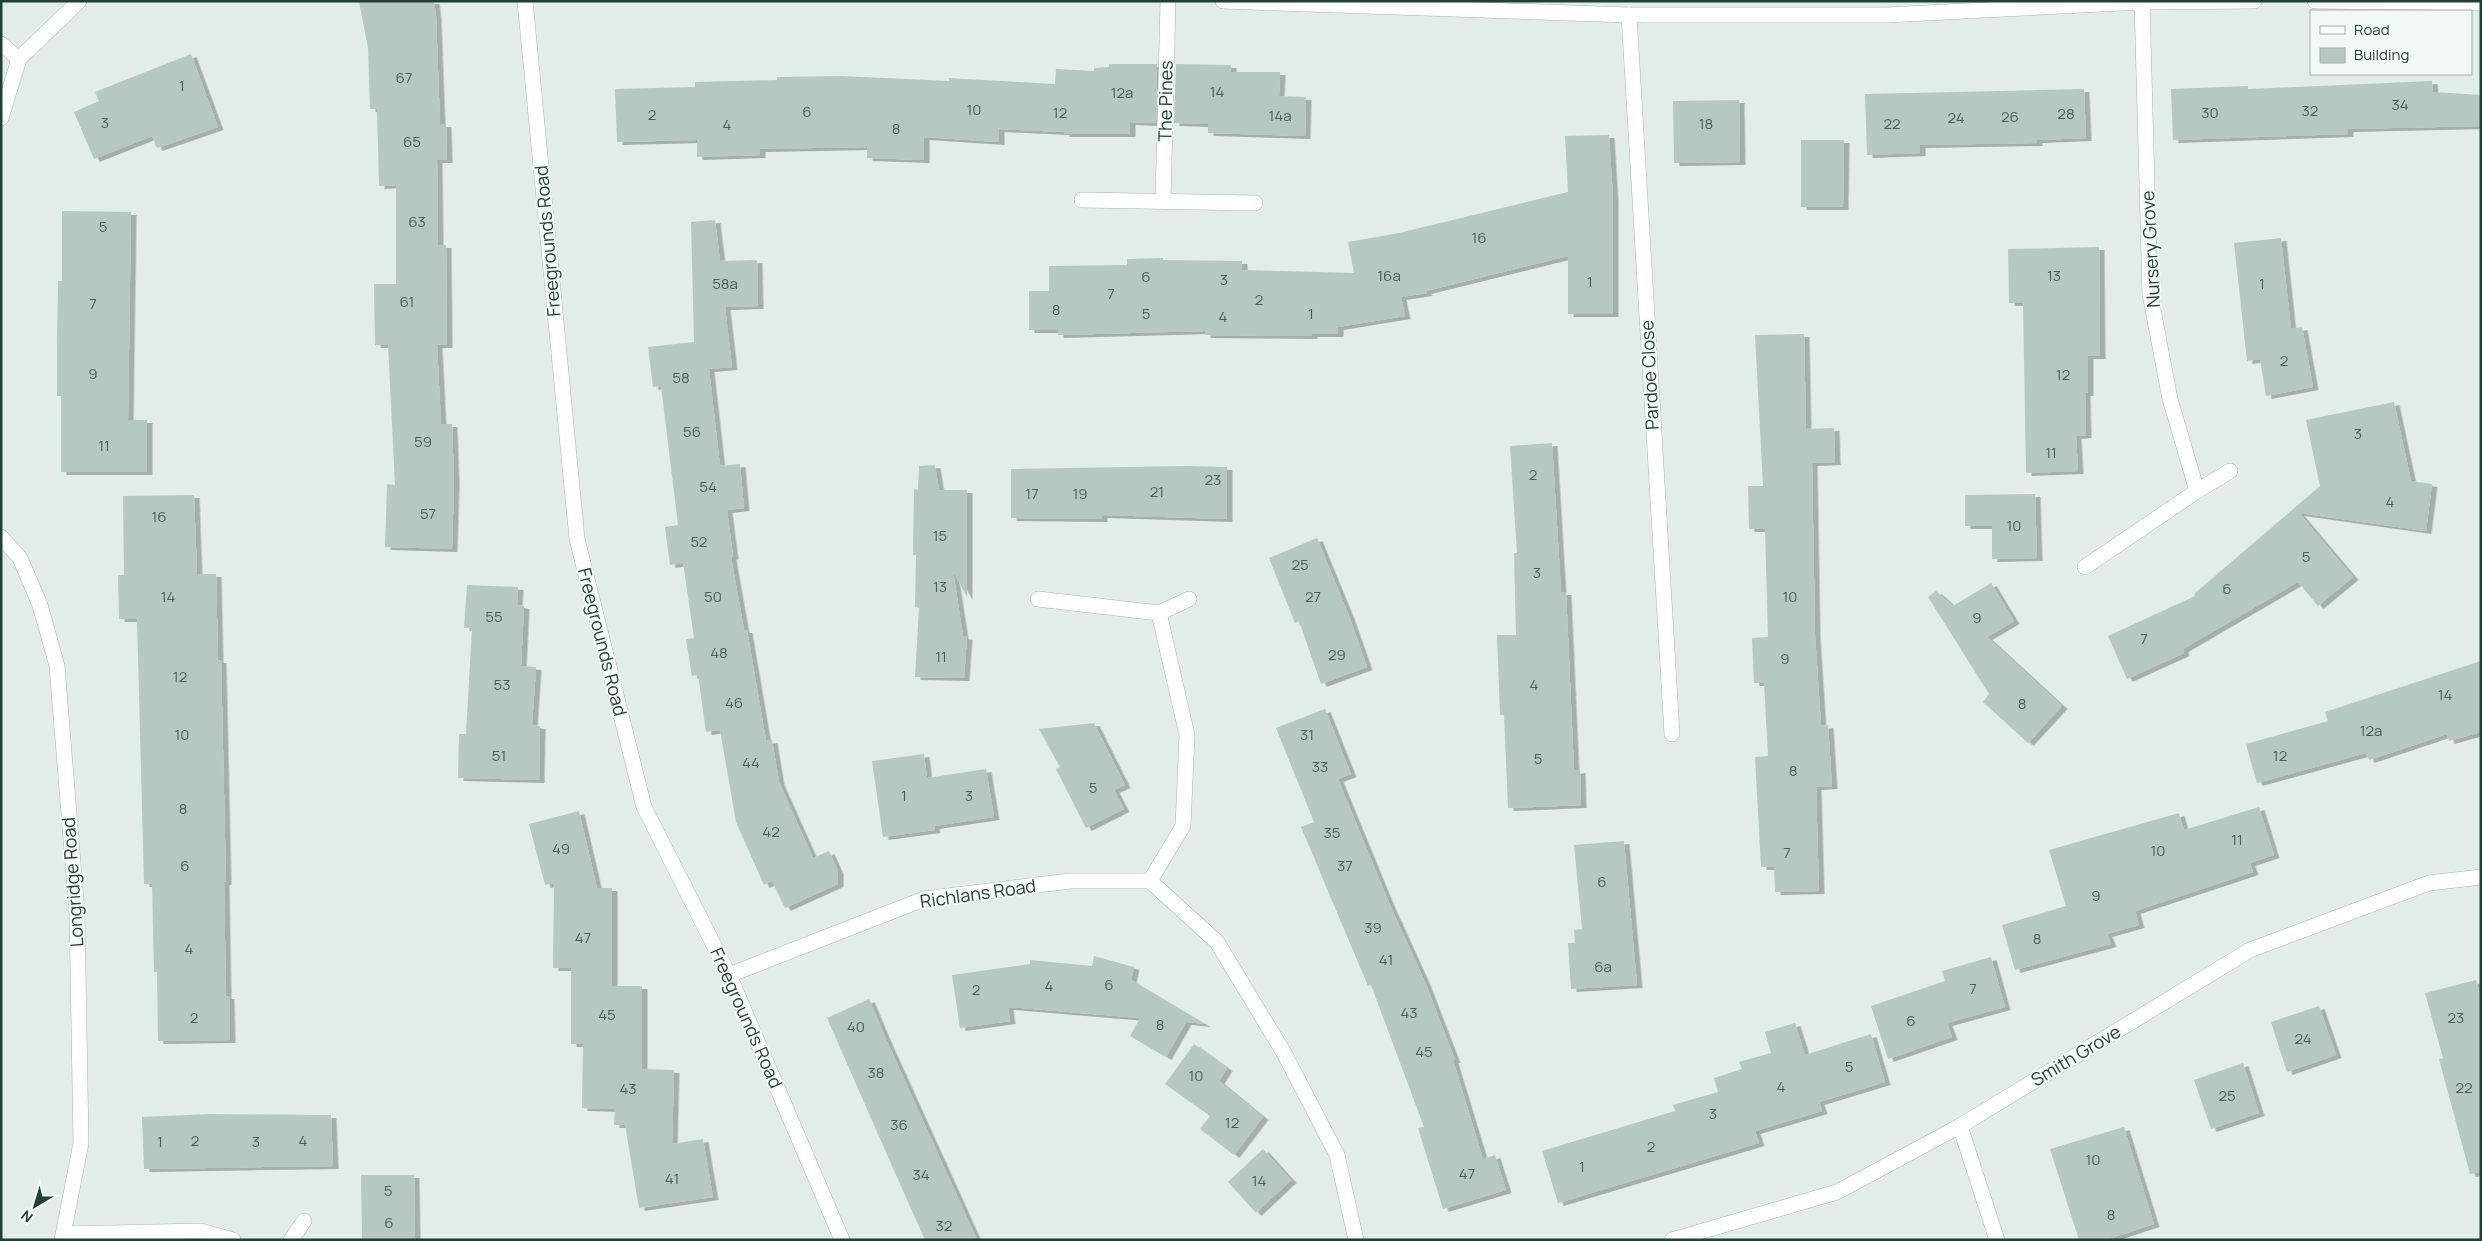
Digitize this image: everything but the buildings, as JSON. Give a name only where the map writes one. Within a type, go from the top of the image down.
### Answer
[{"type":"street","points":[[1,118],[19,59],[79,1]]},
{"type":"street","name":"Freegrounds Road","points":[[525,1],[576,539],[644,807],[729,975],[842,1240]]},
{"type":"street","name":"The Pines","points":[[1163,201],[1168,1]]},
{"type":"street","points":[[1223,1],[1302,2],[1629,15],[2142,2],[2254,1]]},
{"type":"street","points":[[2315,1],[2481,3]]},
{"type":"street","name":"Nursery Grove","points":[[2142,2],[2150,294],[2170,399],[2197,490]]},
{"type":"street","name":"Pardoe Close","points":[[1629,15],[1672,734]]},
{"type":"street","points":[[1,44],[19,59]]},
{"type":"street","points":[[1082,200],[1255,203]]},
{"type":"street","points":[[2085,567],[2197,490],[2230,471]]},
{"type":"street","name":"Longridge Road","points":[[1,537],[20,558],[40,605],[57,666],[77,913],[81,1143],[63,1237]]},
{"type":"street","points":[[1038,599],[1159,613],[1189,599]]},
{"type":"street","points":[[1159,613],[1188,735],[1183,826],[1150,881],[1217,942],[1284,1053],[1337,1155],[1356,1240]]},
{"type":"street","name":"Smith Grove","points":[[1672,1240],[1837,1192],[1960,1126],[2250,950],[2429,884],[2481,877]]},
{"type":"street","name":"Richlans Road","points":[[729,975],[924,898],[1070,881],[1150,881]]},
{"type":"street","points":[[1960,1126],[1997,1240]]},
{"type":"street","points":[[291,1240],[304,1221]]},
{"type":"street","points":[[63,1237],[201,1231],[233,1240]]}]
